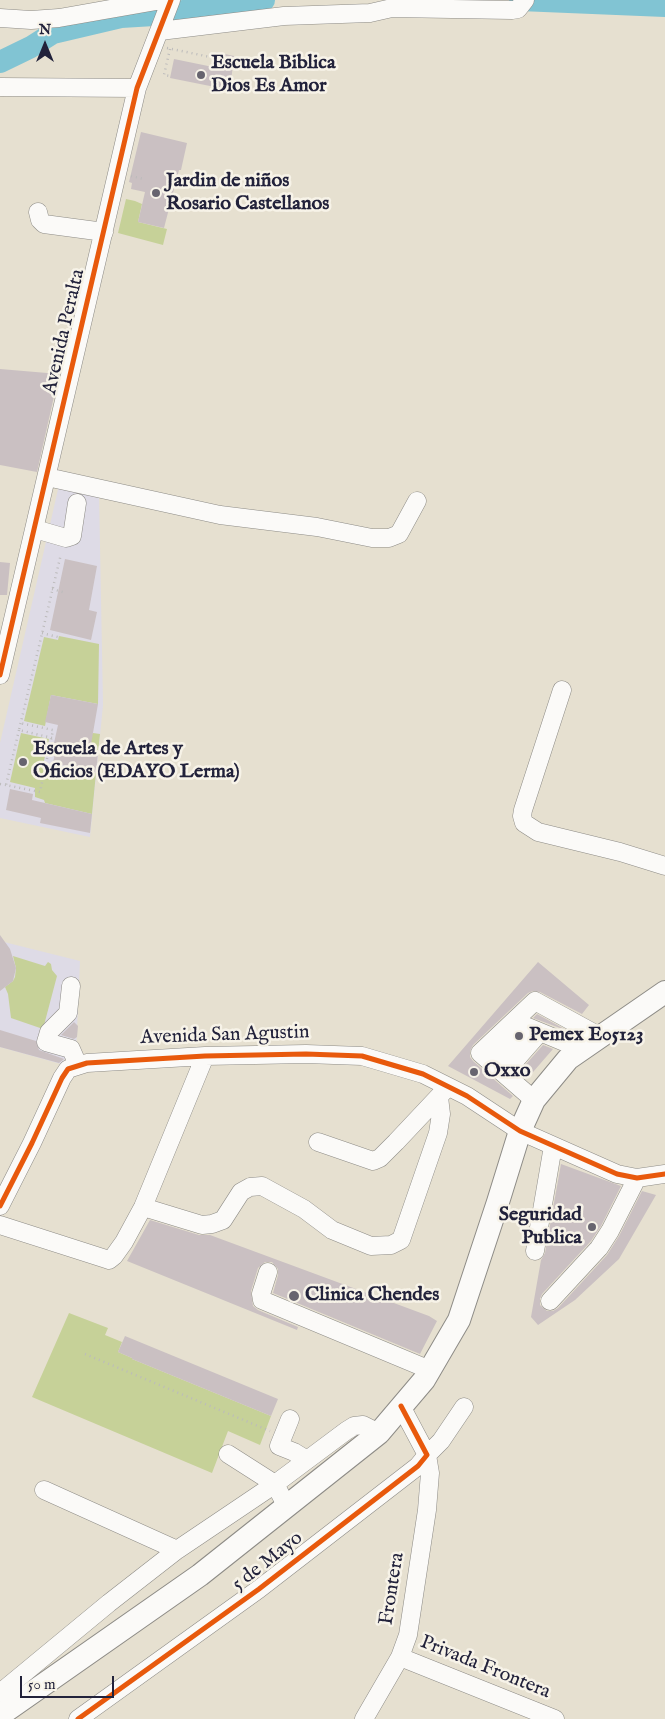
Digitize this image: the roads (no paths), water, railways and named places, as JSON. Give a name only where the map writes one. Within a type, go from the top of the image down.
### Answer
[{"type":"main road","points":[[0,1715],[200,1575],[379,1433],[430,1370],[459,1320],[520,1130],[534,1100],[568,1059],[665,992]]},
{"type":"street","points":[[0,18],[31,20],[59,18],[162,0]]},
{"type":"street","name":"Avenida Peralta","points":[[0,675],[137,88],[171,0]]},
{"type":"street","points":[[161,27],[284,16],[370,13],[392,8],[522,4]]},
{"type":"street","points":[[0,87],[137,88]]},
{"type":"street","points":[[38,212],[40,220],[44,224],[104,232]]},
{"type":"street","points":[[47,477],[220,515],[317,527],[372,538],[389,538],[399,534],[417,500]]},
{"type":"street","points":[[35,530],[66,538],[72,536],[78,503]]},
{"type":"street","points":[[562,690],[523,810],[524,823],[538,832],[620,852],[665,866]]},
{"type":"street","points":[[0,1206],[62,1078],[68,1069],[78,1065],[71,1049],[46,1042],[49,1032],[68,1013],[70,986]]},
{"type":"street","points":[[534,1100],[480,1053],[535,1001],[599,1036]]},
{"type":"street","points":[[498,1069],[528,1028],[581,1049]]},
{"type":"street","name":"Avenida San Agustin","points":[[78,1065],[119,1060],[205,1056],[306,1054],[362,1056],[423,1074],[443,1092],[467,1096],[520,1130],[617,1174],[637,1178]]},
{"type":"street","points":[[0,1225],[109,1260],[114,1256],[143,1207],[205,1056]]},
{"type":"street","points":[[143,1207],[202,1225],[212,1224],[223,1220],[241,1192],[250,1187],[262,1186],[304,1209],[332,1230],[371,1246],[391,1245],[402,1240],[438,1133],[443,1092]]},
{"type":"street","points":[[318,1142],[373,1161],[380,1158],[443,1092]]},
{"type":"street","points":[[535,1251],[553,1146]]},
{"type":"street","points":[[550,1301],[599,1248],[610,1231],[637,1178],[665,1174]]},
{"type":"street","points":[[268,1272],[262,1300],[430,1370]]},
{"type":"street","points":[[401,1406],[427,1455]]},
{"type":"street","name":"5 de Mayo","points":[[78,1719],[258,1589],[418,1466],[441,1441],[464,1407]]},
{"type":"street","points":[[290,1419],[279,1446],[307,1460]]},
{"type":"street","points":[[0,1693],[108,1603],[178,1550],[274,1484],[346,1431],[354,1426],[363,1425],[369,1426],[379,1433]]},
{"type":"street","points":[[228,1454],[274,1484],[287,1507]]},
{"type":"street","name":"Frontera","points":[[364,1719],[400,1658],[408,1635],[427,1510],[430,1473],[427,1455]]},
{"type":"street","points":[[44,1490],[178,1550]]},
{"type":"street","name":"Privada Frontera","points":[[400,1658],[555,1719]]},
{"type":"waterway","points":[[0,62],[31,47],[53,33],[121,17],[154,15],[264,0]]},
{"type":"waterway","points":[[520,0],[665,6]]},
{"type":"place","name":"Escuela Biblica Dios Es Amor","points":[[201,75]]},
{"type":"place","name":"Jardin de niños Rosario Castellanos","points":[[156,193]]},
{"type":"place","name":"Escuela de Artes y Oficios (EDAYO Lerma)","points":[[23,762]]},
{"type":"place","name":"Pemex E05123","points":[[519,1036]]},
{"type":"place","name":"Oxxo","points":[[474,1072]]},
{"type":"place","name":"Seguridad Publica","points":[[592,1227]]},
{"type":"place","name":"Clinica Chendes","points":[[294,1296]]}]
